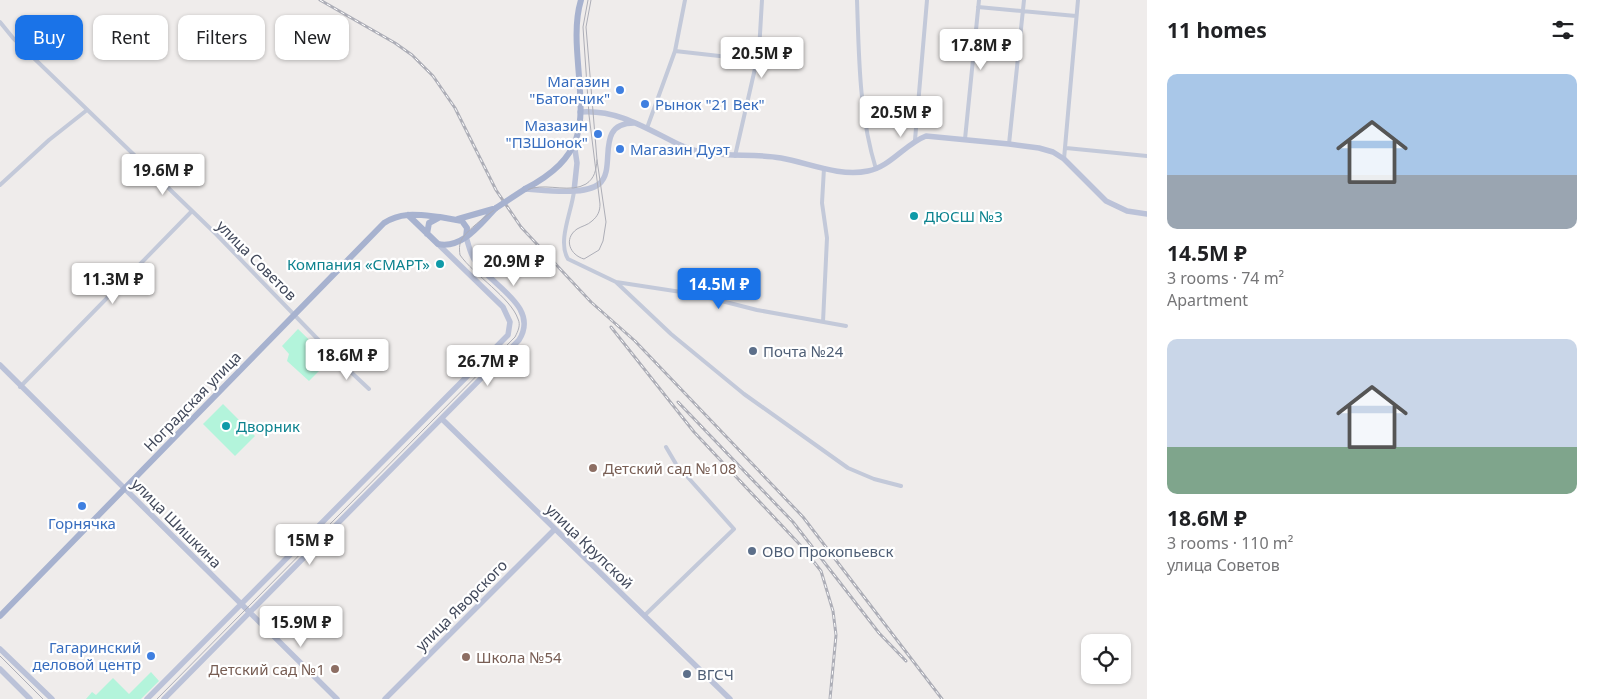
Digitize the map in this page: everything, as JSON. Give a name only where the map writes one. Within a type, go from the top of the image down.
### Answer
[{"type":"main road","points":[[438,244],[457,243],[496,208],[557,169],[568,157],[579,130],[576,22],[581,0]]},
{"type":"main road","points":[[580,112],[606,112],[647,128],[680,145],[700,151],[735,156],[782,158],[851,172],[876,169],[916,140],[926,136],[1039,148],[1064,159],[1106,201],[1127,211],[1147,214]]},
{"type":"main road","points":[[525,189],[574,191],[586,190],[599,184],[604,176],[611,135],[620,125],[638,124]]},
{"type":"main road","points":[[574,143],[577,163],[574,191]]},
{"type":"main road","points":[[407,214],[458,219],[478,215],[496,208]]},
{"type":"main road","points":[[147,699],[508,335],[511,327],[503,307],[407,214]]},
{"type":"main road","name":"Ноградская улица","points":[[0,616],[384,223],[393,217],[407,214]]},
{"type":"main road","points":[[427,234],[429,223],[440,217]]},
{"type":"main road","points":[[164,699],[520,340],[526,325],[523,313],[515,302],[475,261],[466,236],[466,226],[458,219]]},
{"type":"main road","name":"улица Шишкина","points":[[0,365],[337,699]]},
{"type":"main road","name":"улица Крупской","points":[[442,419],[554,530],[730,699]]},
{"type":"main road","name":"улица Яворского","points":[[385,699],[554,530]]},
{"type":"main road","points":[[0,649],[52,699]]},
{"type":"main road","points":[[0,669],[30,699]]},
{"type":"street","points":[[647,128],[675,51],[685,0]]},
{"type":"street","points":[[735,156],[748,104],[755,60],[759,51],[762,0]]},
{"type":"street","points":[[858,0],[860,84],[866,127],[876,169]]},
{"type":"street","points":[[916,140],[927,0]]},
{"type":"street","points":[[965,139],[979,0]]},
{"type":"street","points":[[1009,144],[1024,0]]},
{"type":"street","points":[[1064,159],[1078,0]]},
{"type":"street","points":[[978,7],[1076,16]]},
{"type":"street","name":"улица Советов","points":[[0,22],[12,38],[192,211],[337,359],[369,389]]},
{"type":"street","points":[[675,51],[755,60]]},
{"type":"street","points":[[0,185],[49,140],[87,110]]},
{"type":"street","points":[[1066,148],[1147,156]]},
{"type":"street","points":[[823,322],[827,238],[822,203],[824,168]]},
{"type":"street","points":[[574,191],[564,242],[564,253],[572,262],[616,282],[694,294],[757,310],[846,326]]},
{"type":"street","points":[[20,386],[192,211]]},
{"type":"street","points":[[616,282],[672,334],[744,394],[848,468],[874,479],[901,486]]},
{"type":"street","name":"улица Крупской","points":[[434,410],[442,419]]},
{"type":"street","points":[[644,615],[734,530],[676,464],[666,446]]},
{"type":"green space","points":[[298,329],[330,360],[309,381],[287,361],[289,354],[282,346]]},
{"type":"green space","points":[[223,404],[255,436],[235,456],[203,424]]},
{"type":"green space","points":[[151,672],[159,681],[141,699],[86,699],[92,692],[96,695],[113,678],[129,694]]},
{"type":"tram line","points":[[588,0],[583,27],[589,115],[600,204],[596,217],[589,224],[577,229],[570,237],[569,242],[575,254],[584,259],[599,250],[603,241],[606,222],[597,160],[586,27],[591,0]]},
{"type":"tram line","points":[[157,699],[515,337],[519,323],[514,311],[460,255],[460,245],[464,236],[496,209],[526,190],[539,187],[574,188],[586,184],[593,176],[597,160]]},
{"type":"tram line","points":[[0,656],[43,699]]},
{"type":"railway","points":[[320,0],[395,43],[412,55],[433,76],[455,108],[496,190],[521,227],[591,302],[635,341],[803,517],[942,699]]},
{"type":"railway","points":[[611,327],[694,432],[803,548],[821,571],[833,611],[836,635],[830,699]]},
{"type":"railway","points":[[678,402],[793,522],[879,633],[906,661]]},
{"type":"place","name":"Магазин \"Батончик\"","points":[[620,90]]},
{"type":"place","name":"Рынок \"21 Век\"","points":[[645,104]]},
{"type":"place","name":"Мазазин \"ПЗШонок\"","points":[[598,134]]},
{"type":"place","name":"Магазин Дуэт","points":[[620,149]]},
{"type":"place","name":"ДЮСШ №3","points":[[914,216]]},
{"type":"place","name":"Компания «СМАРТ»","points":[[440,264]]},
{"type":"place","name":"Почта №24","points":[[753,351]]},
{"type":"place","name":"Дворник","points":[[226,426]]},
{"type":"place","name":"Детский сад №108","points":[[593,468]]},
{"type":"place","name":"Горнячка","points":[[82,506]]},
{"type":"place","name":"ОВО Прокопьевск","points":[[752,551]]},
{"type":"place","name":"Гагаринский деловой центр","points":[[151,656]]},
{"type":"place","name":"Школа №54","points":[[466,657]]},
{"type":"place","name":"Детский сад №1","points":[[335,669]]},
{"type":"place","name":"ВГСЧ","points":[[687,674]]}]
